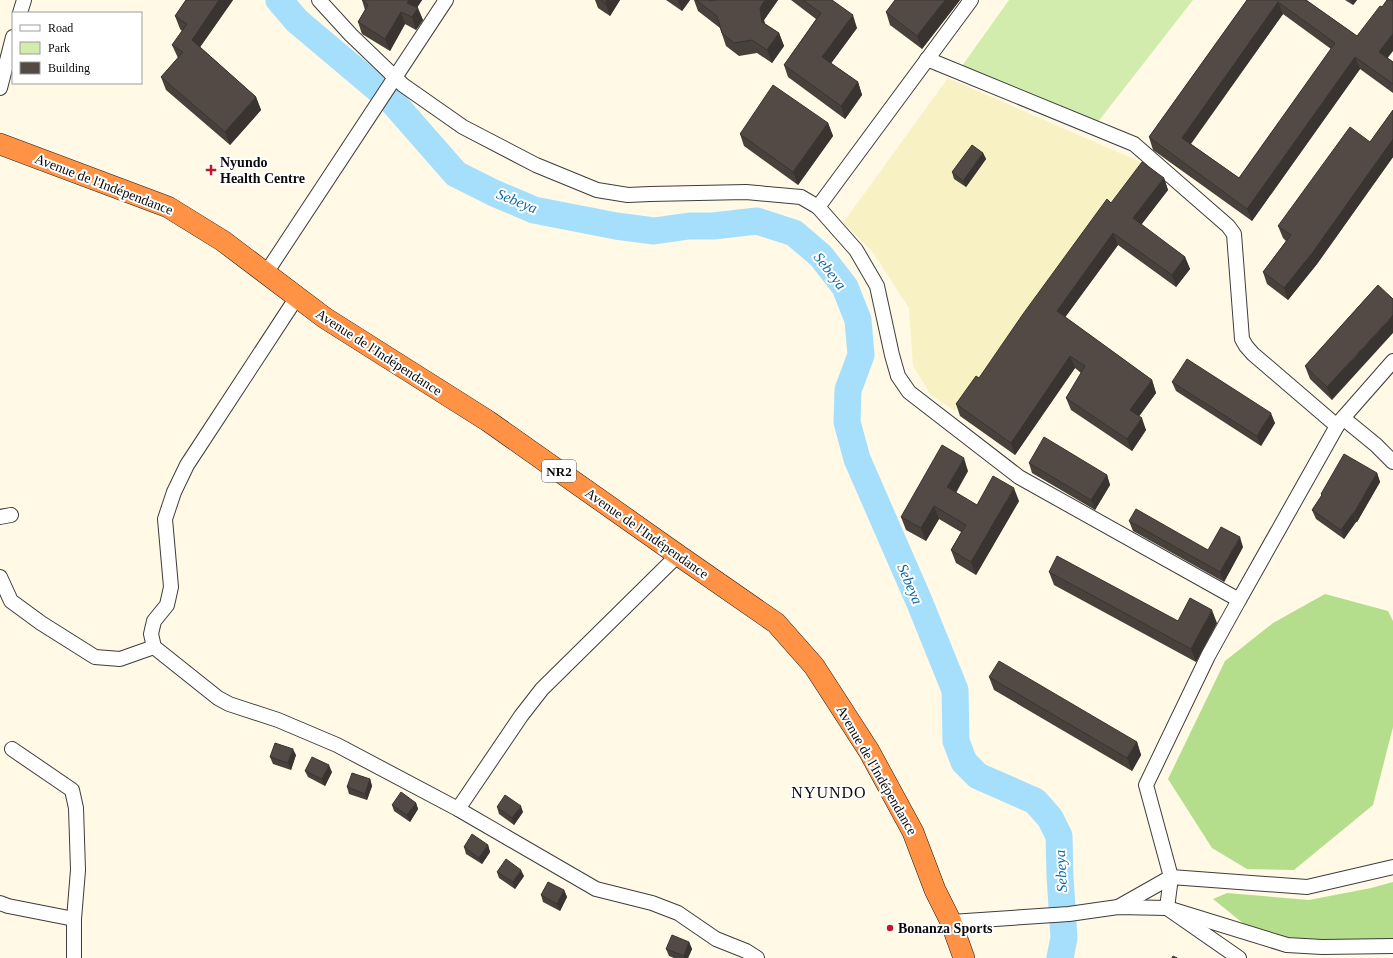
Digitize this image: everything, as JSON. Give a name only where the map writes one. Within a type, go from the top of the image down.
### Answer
[{"type":"highway","name":"Avenue de l'Indépendance","points":[[0,144],[168,207],[223,241],[326,318],[488,421],[776,623],[814,666],[869,751],[913,832],[935,890],[951,922],[964,958]]},
{"type":"street","points":[[20,12],[24,0]]},
{"type":"street","points":[[319,0],[351,35],[391,83],[403,85],[463,127],[536,165],[597,190],[628,195],[746,192],[801,197],[818,207],[856,250],[877,286],[898,376],[909,392],[1019,477],[1239,600]]},
{"type":"street","points":[[266,273],[446,0]]},
{"type":"street","points":[[818,207],[971,0]]},
{"type":"street","points":[[0,88],[12,41]]},
{"type":"street","points":[[927,60],[1134,144],[1228,226],[1234,234],[1242,339],[1246,346],[1340,422],[1376,445],[1393,462]]},
{"type":"street","points":[[297,296],[187,466],[174,492],[165,519],[171,587],[167,605],[154,621],[151,634],[154,647],[218,698],[229,704],[278,720],[338,745],[458,809],[596,889],[652,903],[678,913],[716,939],[746,951],[757,958]]},
{"type":"street","points":[[1167,908],[1172,877],[1146,785],[1208,656],[1340,422],[1393,361]]},
{"type":"street","points":[[458,809],[521,716],[542,689],[678,555]]},
{"type":"street","points":[[0,577],[11,601],[41,623],[95,657],[120,659],[154,647]]},
{"type":"street","points":[[12,750],[72,790],[76,808],[78,870],[74,919],[74,958]]},
{"type":"street","points":[[1118,907],[1172,877],[1307,887],[1393,867]]},
{"type":"street","points":[[0,903],[8,906],[74,919]]},
{"type":"street","points":[[951,922],[1050,916],[1118,907],[1167,908],[1287,945],[1322,947],[1393,946]]},
{"type":"street","points":[[1167,908],[1239,958]]},
{"type":"shaded area","points":[[948,78],[1143,163],[955,411],[931,395],[913,366],[909,308],[872,251],[843,223]]},
{"type":"green space","points":[[1009,0],[1193,0],[1097,123],[962,66]]},
{"type":"green space","points":[[1325,594],[1388,611],[1393,621],[1393,727],[1373,805],[1294,870],[1247,869],[1212,848],[1168,779],[1225,661],[1273,623]]},
{"type":"green space","points":[[1393,882],[1393,943],[1294,940],[1244,924],[1213,899],[1227,893],[1309,900],[1371,888]]},
{"type":"building","points":[[186,0],[219,0],[192,40],[256,97],[225,132],[161,77],[183,52],[172,45],[187,24],[175,16]]},
{"type":"building","points":[[362,0],[409,0],[407,3],[418,8],[412,17],[401,12],[385,39],[358,22],[368,5]]},
{"type":"building","points":[[696,0],[765,0],[760,8],[762,22],[779,33],[767,50],[752,40],[734,43],[722,33],[717,16]]},
{"type":"building","points":[[803,0],[832,0],[853,15],[822,57],[858,82],[841,106],[784,65],[821,13]]},
{"type":"building","points":[[895,0],[945,0],[917,36],[886,12]]},
{"type":"building","points":[[1247,0],[1306,0],[1357,36],[1380,6],[1382,7],[1387,0],[1393,0],[1393,33],[1379,52],[1393,62],[1393,84],[1355,57],[1247,209],[1149,137]],"holes":[[[1278,2],[1335,43],[1239,178],[1182,138]]]},
{"type":"building","points":[[773,85],[828,123],[793,172],[740,134]]},
{"type":"building","points":[[1393,110],[1393,139],[1313,252],[1284,288],[1263,272],[1291,235],[1278,226],[1350,127],[1370,142]]},
{"type":"building","points":[[972,145],[983,153],[963,181],[952,172]]},
{"type":"building","points":[[1142,162],[1164,178],[1133,218],[1185,257],[1172,275],[1113,233],[1057,311],[1152,380],[1130,410],[1142,418],[1127,439],[1066,398],[1085,366],[1070,356],[1011,443],[956,404],[976,376],[979,378],[1023,314],[1107,199],[1111,203]]},
{"type":"building","points":[[1378,285],[1393,299],[1393,315],[1327,387],[1305,366]]},
{"type":"building","points":[[1187,359],[1271,413],[1257,436],[1172,382]]},
{"type":"building","points":[[1044,437],[1107,475],[1091,500],[1029,463]]},
{"type":"building","points":[[942,445],[964,458],[947,487],[977,505],[993,476],[1014,488],[971,562],[951,550],[966,525],[934,506],[921,528],[901,517]]},
{"type":"building","points":[[1344,454],[1377,473],[1354,513],[1341,530],[1312,510],[1322,495],[1321,494]]},
{"type":"building","points":[[1136,509],[1208,550],[1221,527],[1240,537],[1220,572],[1129,521]]},
{"type":"building","points":[[1057,556],[1178,621],[1190,598],[1212,610],[1191,649],[1049,572]]},
{"type":"building","points":[[999,661],[1137,742],[1127,758],[989,677]]},
{"type":"building","points":[[275,743],[293,749],[288,763],[270,757]]},
{"type":"building","points":[[312,757],[329,765],[322,779],[305,771]]},
{"type":"building","points":[[352,773],[370,779],[365,794],[347,787]]},
{"type":"building","points":[[401,792],[416,803],[407,815],[392,805]]},
{"type":"building","points":[[505,795],[521,806],[512,818],[497,807]]},
{"type":"building","points":[[472,834],[488,845],[479,858],[464,847]]},
{"type":"building","points":[[506,859],[521,870],[513,882],[497,872]]},
{"type":"building","points":[[548,882],[564,890],[557,904],[541,895]]},
{"type":"building","points":[[672,935],[689,942],[684,956],[666,949]]},
{"type":"waterway","name":"Sebeya","points":[[279,0],[297,21],[392,101],[456,174],[494,193],[534,210],[616,226],[654,231],[689,226],[713,226],[757,221],[794,233],[821,256],[845,287],[858,320],[861,355],[848,390],[847,422],[857,459],[919,601],[955,690],[956,741],[964,762],[978,776],[1035,801],[1050,818],[1059,836],[1064,938],[1060,958]]},
{"type":"place","name":"Nyundo Health Centre","points":[[211,170]]},
{"type":"place","name":"Bonanza Sports","points":[[890,928]]},
{"type":"district","name":"NYUNDO","points":[[829,792]]}]
